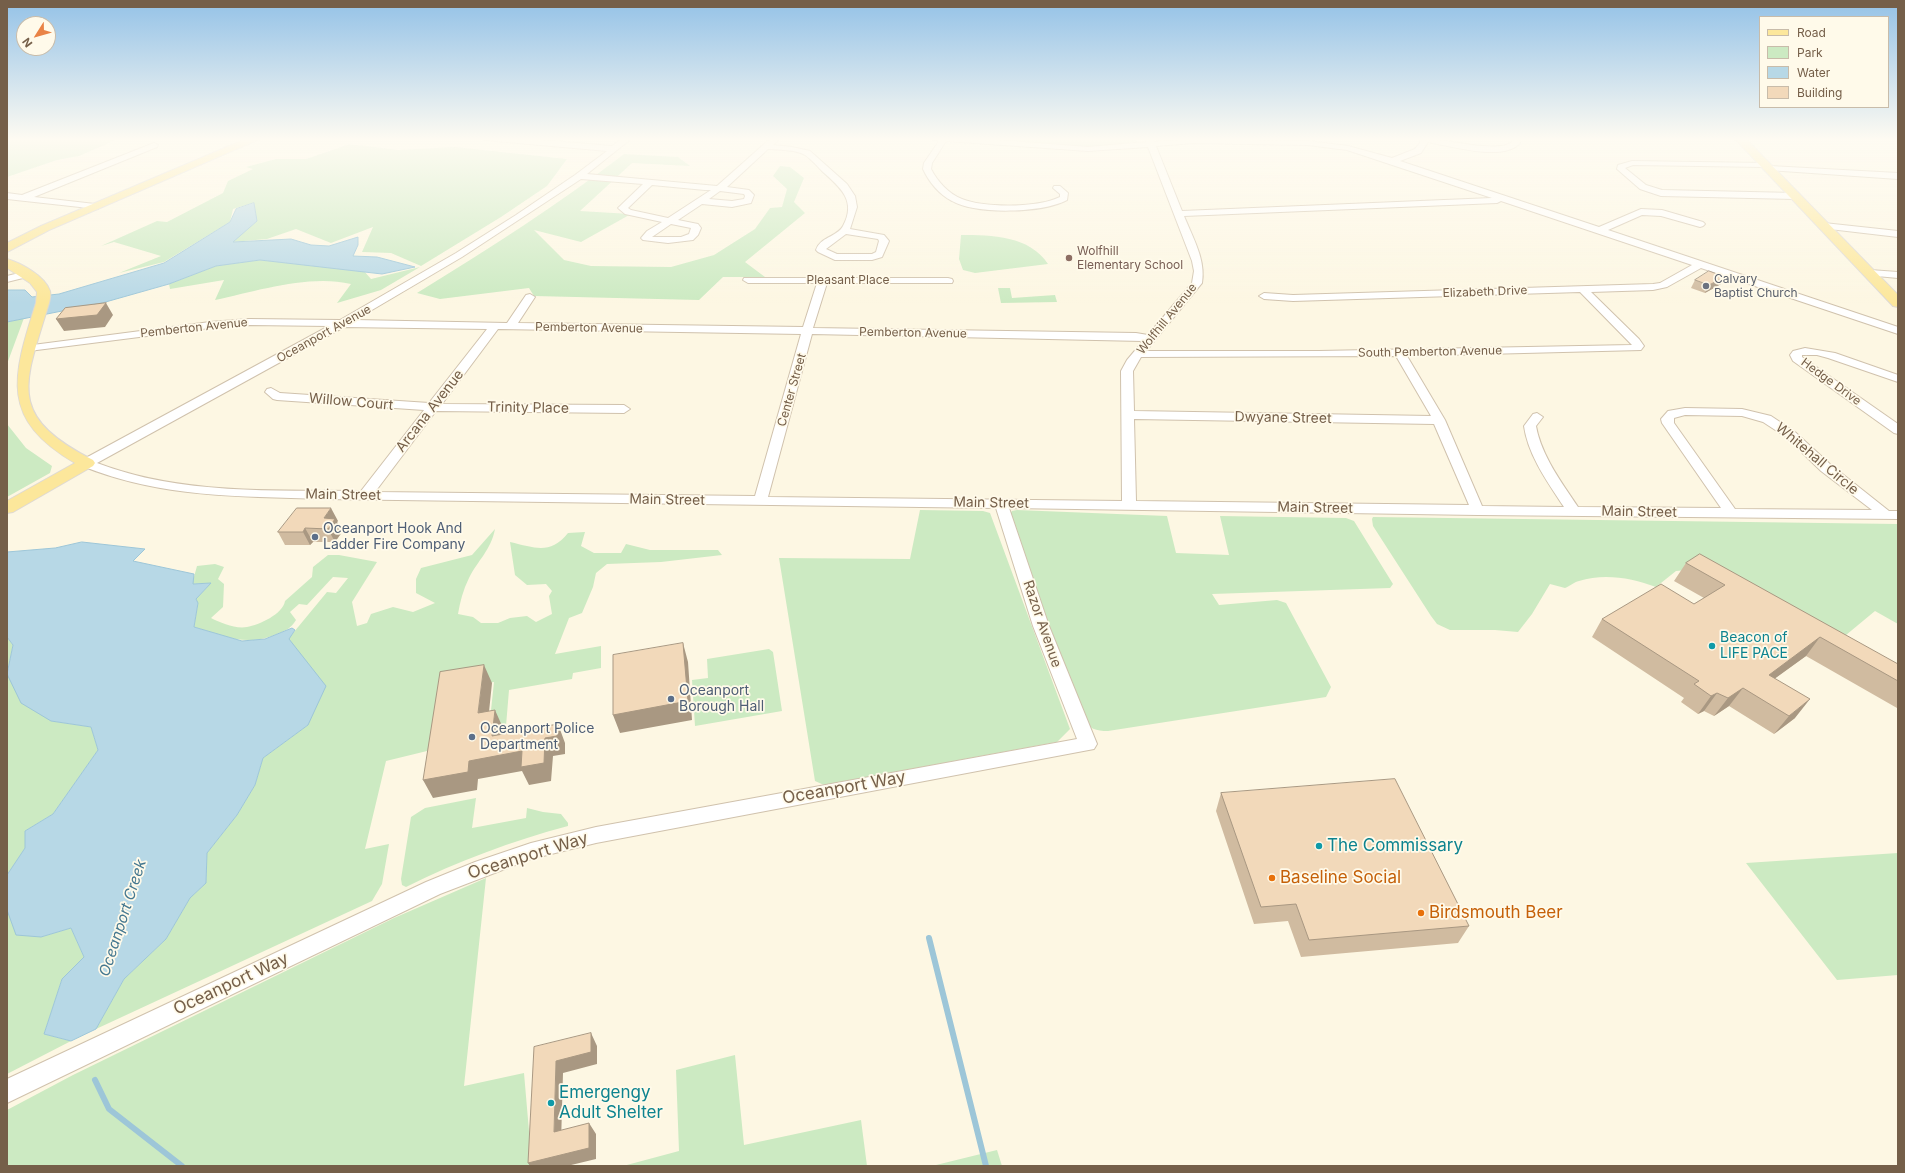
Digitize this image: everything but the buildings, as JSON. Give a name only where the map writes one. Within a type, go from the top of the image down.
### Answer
[{"type":"main road","points":[[8,247],[120,195],[129,193]]},
{"type":"main road","points":[[1792,193],[1898,302]]},
{"type":"main road","points":[[7,263],[27,274],[42,288],[44,296],[20,385],[23,408],[28,419],[46,440],[62,451],[87,463]]},
{"type":"main road","name":"Oceanport Avenue","points":[[7,508],[87,463]]},
{"type":"street","points":[[23,198],[36,193]]},
{"type":"street","name":"Oceanport Avenue","points":[[87,463],[342,324],[476,245],[555,193]]},
{"type":"street","points":[[638,193],[622,207],[624,211],[670,220],[713,193]]},
{"type":"street","points":[[702,200],[738,204],[746,202],[750,198],[748,193]]},
{"type":"street","points":[[844,231],[881,237],[884,241],[881,252],[879,255],[872,256],[835,257],[821,250],[822,246],[844,231],[848,226],[853,212],[853,200],[849,193]]},
{"type":"street","points":[[948,193],[960,201],[988,206],[1046,206],[1057,203],[1064,198],[1064,193]]},
{"type":"street","name":"Wolfhill Avenue","points":[[1129,506],[1127,371],[1131,362],[1186,297],[1198,279],[1199,271],[1197,260],[1170,193]]},
{"type":"street","points":[[1487,193],[1898,331]]},
{"type":"street","points":[[1660,193],[1795,196]]},
{"type":"street","points":[[7,196],[95,207]]},
{"type":"street","points":[[1178,214],[1506,199]]},
{"type":"street","points":[[1601,230],[1641,212],[1662,212],[1700,224]]},
{"type":"street","points":[[1824,226],[1898,234]]},
{"type":"street","name":"Elizabeth Drive","points":[[1264,296],[1293,298],[1660,286],[1701,264]]},
{"type":"street","points":[[1870,273],[1898,275]]},
{"type":"street","points":[[7,279],[27,274]]},
{"type":"street","name":"Pleasant Place","points":[[748,280],[948,281]]},
{"type":"street","name":"Center Street","points":[[760,501],[823,280]]},
{"type":"street","name":"South Pemberton Avenue","points":[[1139,354],[1400,353],[1637,348],[1638,346],[1636,341],[1582,289]]},
{"type":"street","points":[[510,327],[530,297]]},
{"type":"street","name":"Pemberton Avenue","points":[[29,348],[226,323],[1136,336],[1151,339]]},
{"type":"street","name":"Arcana Avenue","points":[[365,495],[495,326]]},
{"type":"street","name":"Hedge Drive","points":[[1898,379],[1816,350],[1800,351],[1796,356],[1797,359],[1898,430]]},
{"type":"street","points":[[1400,353],[1439,420],[1478,511]]},
{"type":"street","name":"Willow Court","points":[[271,392],[277,396],[333,399],[386,405],[433,407]]},
{"type":"street","name":"Trinity Place","points":[[433,407],[624,410]]},
{"type":"street","name":"Whitehall Circle","points":[[1731,514],[1668,422],[1668,416],[1673,413],[1683,412],[1741,412],[1768,420],[1781,427],[1826,467],[1892,515]]},
{"type":"street","name":"Dwyane Street","points":[[1127,415],[1439,420]]},
{"type":"street","points":[[1537,417],[1530,426],[1532,437],[1560,492],[1574,511]]},
{"type":"street","name":"Main Street","points":[[87,463],[107,473],[156,484],[183,488],[264,493],[1478,511],[1892,515]]},
{"type":"street","name":"Razor Avenue","points":[[1001,503],[1041,626],[1088,744]]},
{"type":"street","name":"Oceanport Way","points":[[7,1091],[433,888],[482,868],[531,851],[596,835],[1088,744]]},
{"type":"green space","points":[[223,193],[537,193],[501,217],[421,266],[391,253],[362,252],[373,227],[331,243],[296,229],[267,239],[232,242],[257,221],[253,203],[233,209],[230,222],[164,262],[119,273],[161,256],[114,242],[101,246],[157,221],[167,222]]},
{"type":"green space","points":[[571,193],[600,193],[580,211],[631,214],[581,242],[534,230],[564,260],[591,266],[671,267],[714,255],[755,229],[770,208],[782,207],[786,193],[798,193],[794,202],[805,213],[745,262],[765,277],[723,277],[699,300],[534,296],[529,288],[440,299],[417,293]]},
{"type":"green space","points":[[961,235],[997,237],[1021,243],[1040,255],[1048,264],[975,273],[963,270],[959,259]]},
{"type":"green space","points":[[260,260],[364,271],[371,279],[420,267],[381,290],[337,303],[351,284],[335,281],[301,282],[265,288],[215,300],[224,280],[170,289],[169,284],[216,266]]},
{"type":"green space","points":[[998,288],[1010,288],[1012,298],[1055,295],[1057,302],[1001,303]]},
{"type":"green space","points":[[24,318],[7,364],[7,322]]},
{"type":"green space","points":[[7,424],[26,448],[52,466],[50,473],[7,497]]},
{"type":"green space","points":[[920,510],[983,511],[990,513],[1070,729],[1057,742],[824,785],[815,781],[779,558],[910,559]]},
{"type":"green space","points":[[1012,511],[1167,516],[1176,553],[1229,555],[1220,516],[1346,518],[1354,521],[1393,584],[1390,588],[1212,594],[1219,605],[1277,600],[1286,603],[1331,687],[1326,697],[1100,731],[1090,727],[1083,718],[1008,516]]},
{"type":"green space","points":[[1373,517],[1898,524],[1898,624],[1875,611],[1840,640],[1688,570],[1676,571],[1656,587],[1628,579],[1608,577],[1598,577],[1575,582],[1565,588],[1550,584],[1532,614],[1518,632],[1495,630],[1450,630],[1437,624],[1431,616],[1373,526]]},
{"type":"green space","points":[[495,529],[491,543],[467,582],[458,614],[473,617],[481,623],[498,623],[510,618],[527,616],[536,622],[552,614],[549,596],[552,591],[546,584],[527,585],[515,575],[510,542],[535,548],[542,548],[555,545],[568,533],[585,532],[581,546],[594,553],[621,553],[626,544],[650,550],[718,550],[722,555],[661,562],[607,564],[596,573],[593,587],[582,613],[569,618],[555,654],[601,646],[601,668],[573,673],[572,679],[509,690],[506,726],[489,729],[494,682],[447,689],[441,731],[427,751],[386,761],[365,849],[389,844],[382,884],[372,901],[96,1029],[124,979],[166,939],[190,898],[206,883],[207,853],[237,815],[255,785],[263,758],[308,725],[289,638],[327,592],[336,593],[348,578],[333,577],[307,605],[299,604],[290,612],[296,620],[287,630],[257,640],[246,640],[226,637],[194,627],[198,604],[196,599],[211,583],[192,584],[197,566],[215,564],[224,567],[218,579],[224,584],[223,607],[211,618],[228,625],[247,627],[258,624],[270,618],[280,610],[285,601],[312,577],[313,567],[328,555],[339,555],[377,562],[352,602],[357,626],[367,623],[371,614],[393,607],[413,612],[435,603],[416,593],[416,579],[421,568],[472,555]]},
{"type":"green space","points":[[7,637],[13,645],[7,674]]},
{"type":"green space","points":[[769,649],[773,652],[782,711],[695,726],[692,680],[708,678],[707,659]]},
{"type":"green space","points":[[7,674],[51,721],[91,727],[98,750],[53,814],[25,831],[25,848],[7,875]]},
{"type":"green space","points":[[476,798],[472,828],[526,818],[527,808],[561,814],[568,823],[568,826],[526,838],[486,852],[406,887],[402,885],[401,879],[411,817],[425,808]]},
{"type":"green space","points":[[1898,853],[1898,975],[1837,980],[1746,863]]},
{"type":"green space","points":[[486,878],[464,1086],[524,1073],[532,1166],[7,1166],[7,1110],[73,1075],[394,918]]},
{"type":"green space","points":[[7,910],[41,937],[71,928],[84,957],[62,979],[44,1034],[71,1041],[7,1074]]},
{"type":"green space","points":[[735,1055],[744,1145],[861,1120],[867,1166],[623,1166],[679,1151],[676,1070]]},
{"type":"green space","points":[[997,1150],[1002,1166],[932,1166]]},
{"type":"water","points":[[254,203],[257,221],[233,242],[291,239],[311,245],[329,246],[358,237],[358,245],[353,256],[377,257],[415,267],[382,274],[260,260],[216,266],[169,284],[102,303],[7,322],[7,290],[25,290],[32,297],[59,294],[164,263],[230,222],[236,209]]},
{"type":"water","name":"Oceanport Creek","points":[[82,542],[145,549],[133,561],[194,574],[193,584],[211,583],[196,599],[198,603],[194,627],[242,641],[265,639],[292,628],[295,630],[289,639],[326,686],[308,725],[263,758],[255,785],[237,815],[207,853],[206,883],[190,898],[166,939],[124,979],[96,1029],[71,1041],[44,1034],[62,979],[84,957],[71,928],[41,937],[16,935],[7,910],[7,875],[25,848],[25,831],[53,814],[98,750],[91,727],[51,721],[21,703],[7,674],[13,645],[7,637],[7,552],[55,548]]},
{"type":"waterway","points":[[929,938],[986,1166]]},
{"type":"waterway","points":[[95,1080],[109,1109],[182,1166]]},
{"type":"place","name":"Wolfhill Elementary School","points":[[1069,258]]},
{"type":"place","name":"Calvary Baptist Church","points":[[1706,286]]},
{"type":"place","name":"Oceanport Hook And Ladder Fire Company","points":[[315,537]]},
{"type":"place","name":"Beacon of LIFE PACE","points":[[1712,646]]},
{"type":"place","name":"Oceanport Borough Hall","points":[[671,699]]},
{"type":"place","name":"Oceanport Police Department","points":[[472,737]]},
{"type":"place","name":"The Commissary","points":[[1319,846]]},
{"type":"place","name":"Baseline Social","points":[[1272,878]]},
{"type":"place","name":"Birdsmouth Beer","points":[[1421,913]]},
{"type":"place","name":"Emergengy Adult Shelter","points":[[551,1103]]}]
